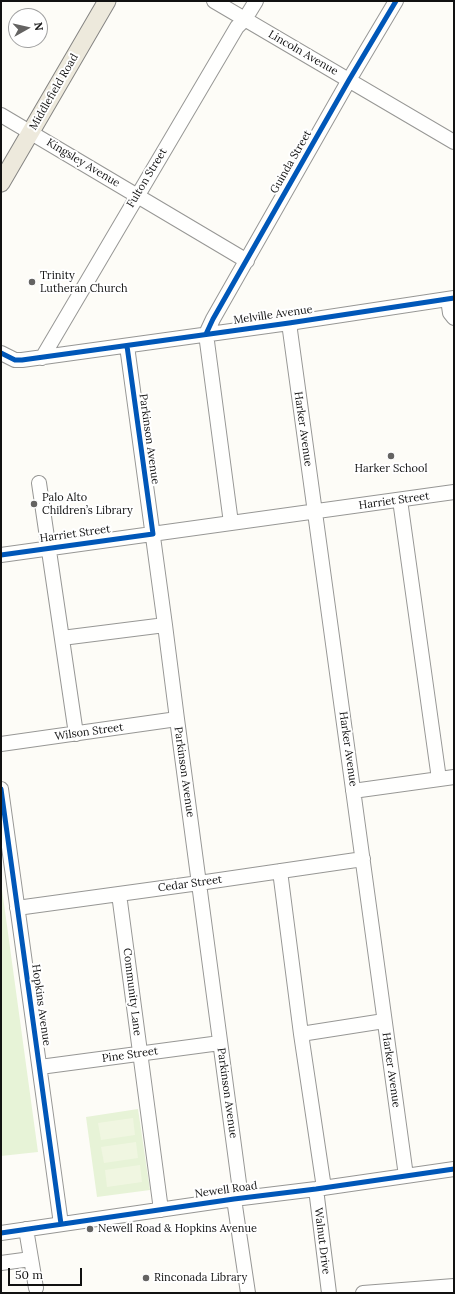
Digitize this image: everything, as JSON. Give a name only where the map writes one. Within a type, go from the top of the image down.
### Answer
[{"type":"main road","name":"Middlefield Road","points":[[1,183],[107,1]]},
{"type":"street","name":"Lincoln Avenue","points":[[214,1],[454,142]]},
{"type":"street","name":"Fulton Street","points":[[42,358],[237,27],[246,19],[256,1]]},
{"type":"street","name":"Guinda Street","points":[[206,334],[213,319],[349,80],[396,1]]},
{"type":"street","name":"Kingsley Avenue","points":[[1,115],[247,261]]},
{"type":"street","name":"Melville Avenue","points":[[1,353],[16,360],[42,358],[451,298]]},
{"type":"street","points":[[451,298],[450,312],[454,318]]},
{"type":"street","name":"Harker Avenue","points":[[288,323],[406,1176]]},
{"type":"street","points":[[206,334],[231,523]]},
{"type":"street","name":"Parkinson Avenue","points":[[127,346],[166,625],[220,1043],[248,1293]]},
{"type":"street","points":[[39,483],[76,734]]},
{"type":"street","name":"Harriet Street","points":[[1,555],[454,492]]},
{"type":"street","points":[[400,500],[439,779]]},
{"type":"street","points":[[62,638],[166,625]]},
{"type":"street","name":"Wilson Street","points":[[1,744],[177,719]]},
{"type":"street","points":[[353,791],[454,777]]},
{"type":"street","name":"Hopkins Avenue","points":[[1,789],[61,1224]]},
{"type":"street","name":"Cedar Street","points":[[17,908],[199,883],[363,858]]},
{"type":"street","name":"Walnut Drive","points":[[280,870],[320,1189],[329,1293]]},
{"type":"street","name":"Community Lane","points":[[119,894],[162,1210]]},
{"type":"street","points":[[301,1034],[384,1021]]},
{"type":"street","name":"Pine Street","points":[[40,1068],[220,1043]]},
{"type":"street","name":"Newell Road","points":[[1,1232],[238,1198],[320,1189],[454,1169]]},
{"type":"street","points":[[26,1229],[36,1288]]},
{"type":"street","points":[[1,1263],[31,1259]]},
{"type":"street","points":[[363,1293],[454,1286]]},
{"type":"green space","points":[[1,882],[38,1152],[1,1156]]},
{"type":"green space","points":[[138,1109],[150,1190],[97,1197],[86,1117]]},
{"type":"green space","points":[[133,1118],[135,1135],[101,1140],[98,1123]]},
{"type":"green space","points":[[136,1142],[138,1158],[104,1163],[101,1147]]},
{"type":"green space","points":[[140,1165],[142,1182],[107,1187],[105,1170]]},
{"type":"cycle path","points":[[206,334],[213,319],[349,80],[396,1]]},
{"type":"cycle path","points":[[1,353],[15,360],[22,360],[289,323],[454,298]]},
{"type":"cycle path","points":[[1,555],[153,534],[127,346]]},
{"type":"cycle path","points":[[1,789],[61,1224]]},
{"type":"cycle path","points":[[1,1233],[454,1169]]},
{"type":"place","name":"Trinity Lutheran Church","points":[[32,282]]},
{"type":"place","name":"Harker School","points":[[391,456]]},
{"type":"place","name":"Palo Alto Children’s Library","points":[[34,504]]},
{"type":"place","name":"Newell Road & Hopkins Avenue","points":[[90,1229]]},
{"type":"place","name":"Rinconada Library","points":[[146,1278]]}]
